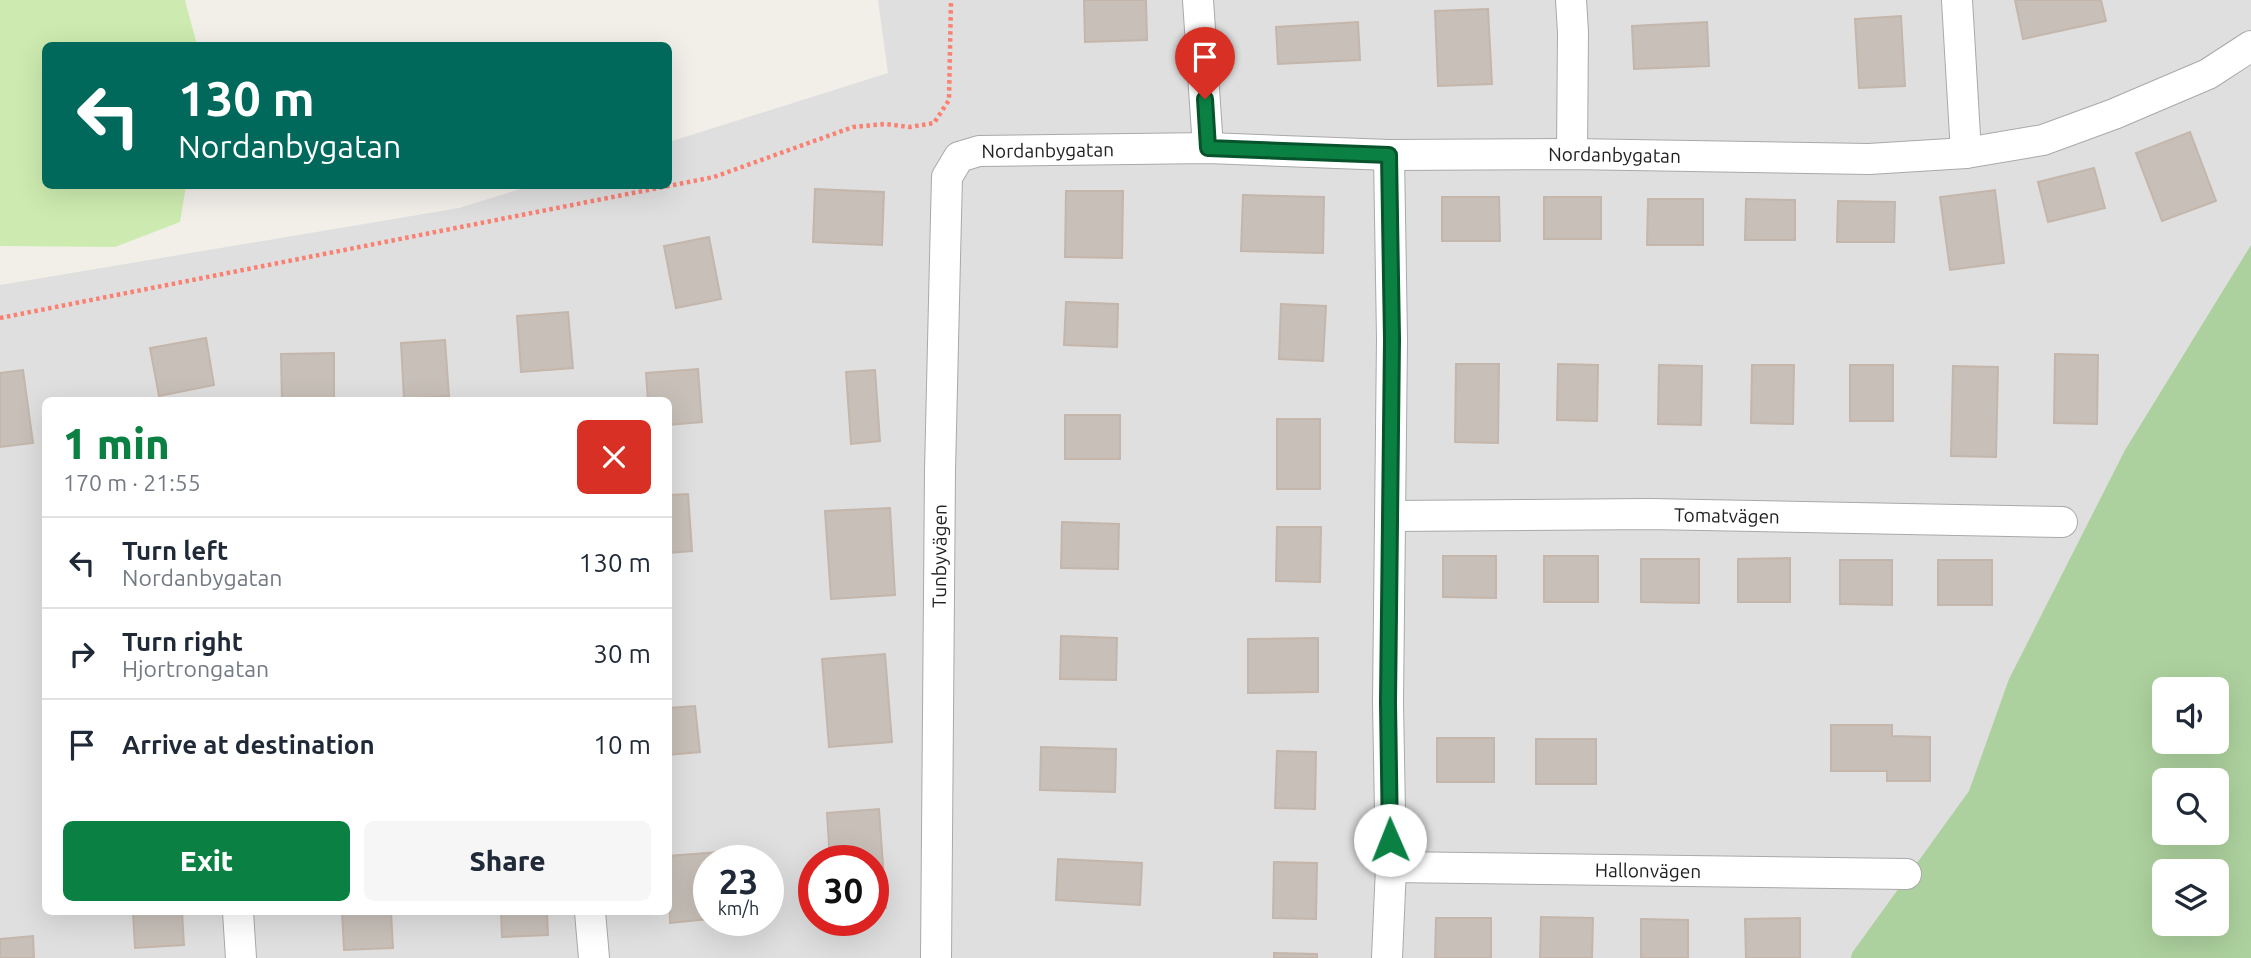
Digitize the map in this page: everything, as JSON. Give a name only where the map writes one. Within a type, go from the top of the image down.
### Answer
[{"type":"street","points":[[1198,0],[1208,148]]},
{"type":"street","points":[[1571,0],[1572,154]]},
{"type":"street","points":[[1957,0],[1966,153]]},
{"type":"street","name":"Nordanbygatan","points":[[959,157],[979,150],[1208,148],[1389,155],[1572,154],[1869,159],[1966,153],[2043,140],[2113,114],[2208,74],[2251,46]]},
{"type":"street","points":[[1387,958],[1391,867],[1388,702],[1391,516],[1389,155]]},
{"type":"street","name":"Tunbyvägen","points":[[936,958],[940,471],[947,177],[959,157]]},
{"type":"street","name":"Tomatvägen","points":[[1391,516],[1650,514],[2062,522]]},
{"type":"street","name":"Hallonvägen","points":[[1391,867],[1906,874]]},
{"type":"street","points":[[238,915],[241,958]]},
{"type":"street","points":[[590,915],[594,958]]},
{"type":"path","points":[[672,185],[714,177],[853,127],[885,124],[910,127],[934,122],[949,100],[951,0]]},
{"type":"path","points":[[0,318],[653,189]]},
{"type":"shaded area","points":[[878,0],[2251,0],[2251,958],[0,958],[0,285],[459,208],[520,189],[672,189],[672,141],[888,73]]},
{"type":"green space","points":[[0,0],[185,0],[196,42],[42,42],[42,189],[186,189],[180,222],[115,247],[0,246]]},
{"type":"green space","points":[[2251,245],[2251,958],[1851,958],[1969,791],[2009,679],[2125,450]]},
{"type":"building","points":[[1084,0],[1146,0],[1147,40],[1085,42]]},
{"type":"building","points":[[2015,0],[2101,0],[2106,21],[2023,39]]},
{"type":"building","points":[[1488,9],[1492,84],[1438,86],[1435,11]]},
{"type":"building","points":[[1901,16],[1905,86],[1859,88],[1855,19]]},
{"type":"building","points":[[1358,22],[1360,60],[1278,64],[1276,27]]},
{"type":"building","points":[[1707,22],[1709,66],[1634,69],[1632,26]]},
{"type":"building","points":[[2190,132],[2216,201],[2162,221],[2136,153]]},
{"type":"building","points":[[2094,168],[2105,208],[2048,222],[2038,182]]},
{"type":"building","points":[[815,189],[884,192],[882,245],[813,242]]},
{"type":"building","points":[[1995,190],[2004,263],[1950,270],[1940,197]]},
{"type":"building","points":[[1066,191],[1123,191],[1122,258],[1065,257]]},
{"type":"building","points":[[1243,195],[1324,197],[1323,253],[1241,251]]},
{"type":"building","points":[[1442,197],[1499,197],[1500,241],[1442,241]]},
{"type":"building","points":[[1544,197],[1601,197],[1601,239],[1544,239]]},
{"type":"building","points":[[1648,199],[1703,199],[1703,245],[1647,245]]},
{"type":"building","points":[[1746,199],[1795,200],[1795,240],[1745,240]]},
{"type":"building","points":[[1838,201],[1895,202],[1894,242],[1837,242]]},
{"type":"building","points":[[709,237],[721,299],[676,308],[664,246]]},
{"type":"building","points":[[1066,302],[1118,304],[1117,347],[1064,345]]},
{"type":"building","points":[[1281,304],[1326,306],[1323,361],[1279,359]]},
{"type":"building","points":[[568,312],[573,368],[521,372],[517,316]]},
{"type":"building","points":[[206,338],[214,385],[159,396],[150,348]]},
{"type":"building","points":[[445,340],[449,396],[404,397],[401,343]]},
{"type":"building","points":[[334,353],[334,397],[282,397],[281,354]]},
{"type":"building","points":[[2055,354],[2098,355],[2097,424],[2054,423]]},
{"type":"building","points":[[1456,364],[1499,364],[1498,443],[1455,442]]},
{"type":"building","points":[[1558,364],[1598,365],[1597,421],[1557,420]]},
{"type":"building","points":[[1659,365],[1702,366],[1701,425],[1658,424]]},
{"type":"building","points":[[1752,365],[1794,365],[1793,424],[1751,423]]},
{"type":"building","points":[[1850,365],[1893,365],[1893,421],[1850,421]]},
{"type":"building","points":[[1953,366],[1998,367],[1996,457],[1951,456]]},
{"type":"building","points":[[698,369],[702,422],[672,425],[672,397],[648,397],[646,373]]},
{"type":"building","points":[[23,370],[33,443],[0,447],[0,373]]},
{"type":"building","points":[[875,370],[880,441],[851,444],[846,372]]},
{"type":"building","points":[[1065,415],[1120,415],[1120,459],[1065,459]]},
{"type":"building","points":[[1277,419],[1320,419],[1320,489],[1277,489]]},
{"type":"building","points":[[688,494],[692,551],[672,553],[672,495]]},
{"type":"building","points":[[890,508],[895,595],[831,599],[825,511]]},
{"type":"building","points":[[1062,522],[1119,524],[1118,569],[1061,568]]},
{"type":"building","points":[[1277,527],[1321,527],[1320,582],[1276,581]]},
{"type":"building","points":[[1443,556],[1496,556],[1496,598],[1443,597]]},
{"type":"building","points":[[1544,556],[1598,556],[1598,602],[1544,602]]},
{"type":"building","points":[[1790,558],[1790,602],[1738,602],[1738,559]]},
{"type":"building","points":[[1641,559],[1699,559],[1699,603],[1641,602]]},
{"type":"building","points":[[1840,560],[1892,560],[1892,605],[1840,604]]},
{"type":"building","points":[[1938,560],[1992,560],[1992,605],[1938,605]]},
{"type":"building","points":[[1061,636],[1117,638],[1116,680],[1060,679]]},
{"type":"building","points":[[1318,638],[1318,692],[1248,693],[1248,639]]},
{"type":"building","points":[[885,654],[892,742],[829,747],[822,659]]},
{"type":"building","points":[[695,706],[700,752],[672,755],[672,708]]},
{"type":"building","points":[[1831,725],[1892,725],[1892,736],[1930,737],[1930,781],[1887,781],[1887,771],[1831,771]]},
{"type":"building","points":[[1437,738],[1494,738],[1494,782],[1437,782]]},
{"type":"building","points":[[1536,739],[1596,739],[1596,784],[1536,784]]},
{"type":"building","points":[[1041,747],[1116,749],[1115,792],[1040,790]]},
{"type":"building","points":[[1277,751],[1316,752],[1315,809],[1275,808]]},
{"type":"building","points":[[879,809],[882,845],[829,845],[827,813]]},
{"type":"building","points":[[693,854],[693,921],[670,923],[670,915],[672,915],[672,856]]},
{"type":"building","points":[[1058,859],[1142,863],[1140,905],[1056,900]]},
{"type":"building","points":[[1274,862],[1317,863],[1316,919],[1273,918]]},
{"type":"building","points":[[133,915],[182,915],[184,945],[135,948]]},
{"type":"building","points":[[342,915],[391,915],[393,948],[344,950]]},
{"type":"building","points":[[501,915],[547,915],[548,935],[502,937]]},
{"type":"building","points":[[1541,917],[1593,918],[1592,958],[1540,958]]},
{"type":"building","points":[[1436,918],[1491,918],[1491,958],[1435,958]]},
{"type":"building","points":[[1800,918],[1800,958],[1746,958],[1745,919]]},
{"type":"building","points":[[1641,919],[1688,920],[1688,958],[1641,958]]},
{"type":"building","points":[[33,936],[34,958],[0,958],[0,939]]},
{"type":"building","points":[[1274,953],[1317,954],[1317,958],[1274,958]]},
{"type":"route","points":[[1205,99],[1208,148],[1389,155],[1392,339],[1388,702],[1390,840]]}]
